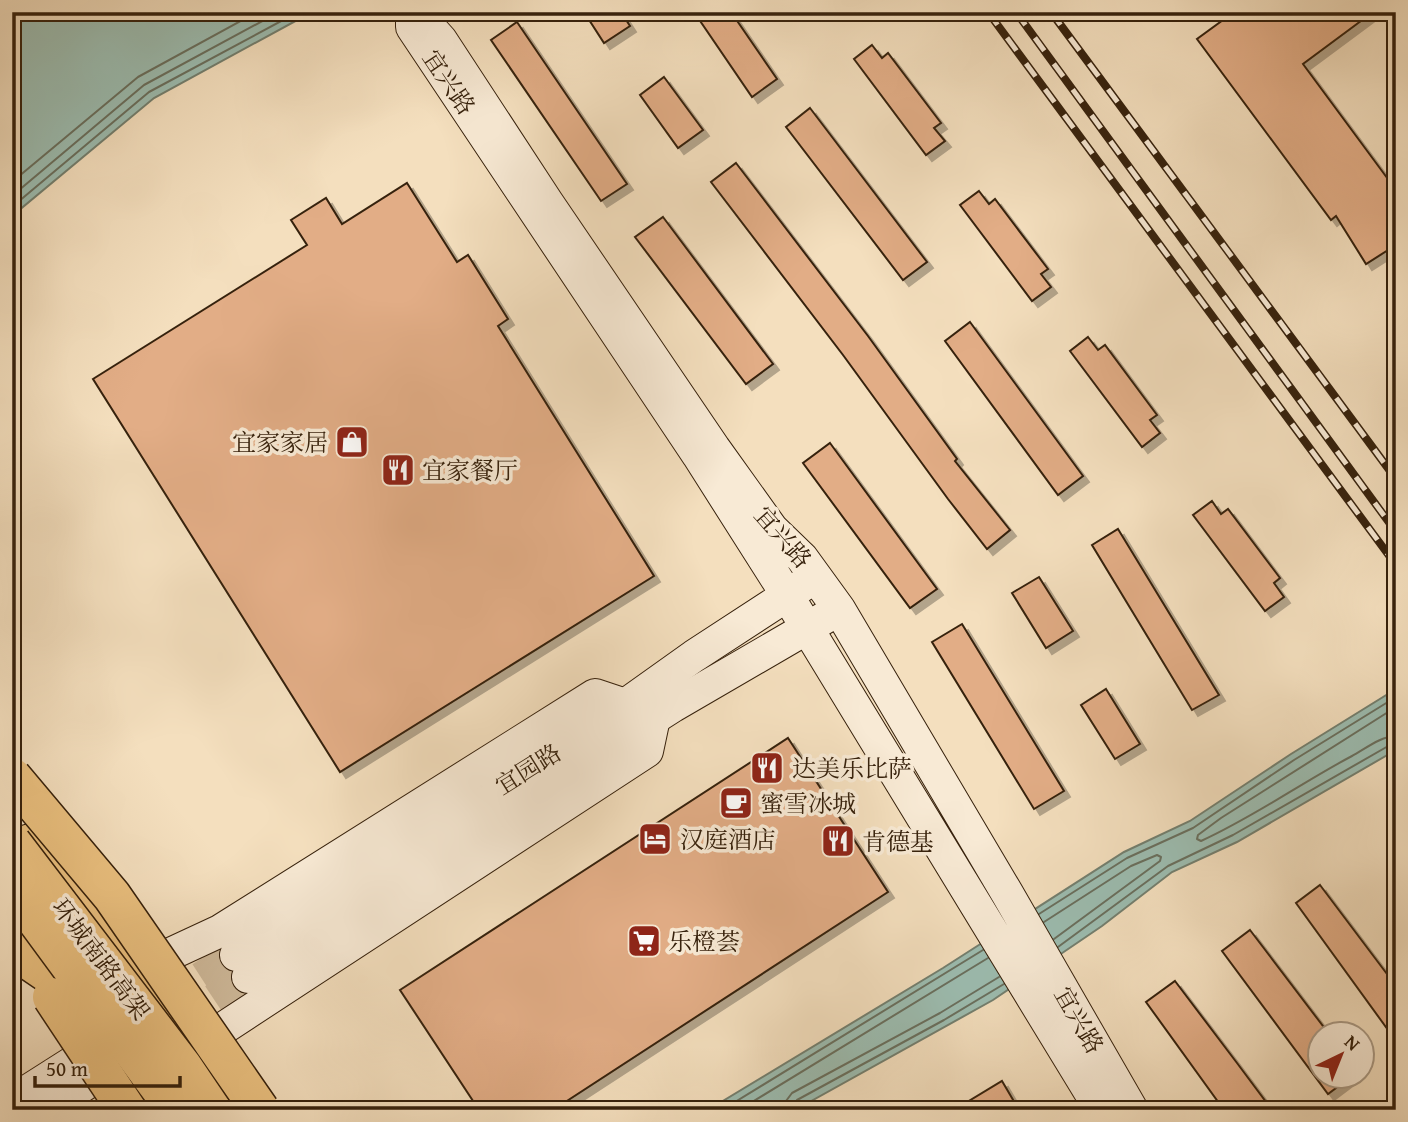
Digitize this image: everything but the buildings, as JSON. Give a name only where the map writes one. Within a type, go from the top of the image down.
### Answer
[{"type":"highway","points":[[12,777],[112,896],[260,1110]]},
{"type":"highway","name":"环城南路高架","points":[[12,843],[183,1067],[212,1110]]},
{"type":"highway","name":"环城南路高架","points":[[12,887],[176,1110]]},
{"type":"highway","points":[[12,945],[27,959],[93,1004]]},
{"type":"highway","points":[[12,963],[52,998],[127,1110]]},
{"type":"main road","name":"宜兴路","points":[[1101,1110],[1049,995],[1007,893],[839,610],[816,576],[772,529],[718,455],[441,40],[423,20],[412,22],[412,27],[788,595],[990,927],[1049,995],[1132,1110]]},
{"type":"main road","name":"宜园路","points":[[816,576],[694,656],[593,728],[242,966],[839,610]]},
{"type":"main road","points":[[136,970],[220,931],[596,695],[625,705]]},
{"type":"main road","name":"宜园路","points":[[189,1051],[647,751],[654,718]]},
{"type":"main road","points":[[12,825],[84,900],[136,970],[229,1110]]},
{"type":"main road","points":[[12,852],[72,913],[136,970]]},
{"type":"main road","points":[[12,919],[93,1004],[127,1068],[155,1110]]},
{"type":"main road","points":[[12,1101],[106,1056],[46,1110]]},
{"type":"water","points":[[12,12],[312,12],[154,98],[12,216]]},
{"type":"water","points":[[1396,689],[1396,750],[1237,842],[1172,872],[1102,926],[993,1000],[795,1110],[708,1110],[943,968],[1124,852],[1190,821]]},
{"type":"tunnel","points":[[161,1004],[236,955]]},
{"type":"tunnel","points":[[174,1026],[248,977]]},
{"type":"railway","points":[[988,12],[1396,565]]},
{"type":"railway","points":[[1016,12],[1396,532]]},
{"type":"railway","points":[[1051,12],[1396,479]]},
{"type":"place","name":"宜家家居","points":[[352,442]]},
{"type":"place","name":"宜家餐厅","points":[[398,470]]},
{"type":"place","name":"达美乐比萨","points":[[767,768]]},
{"type":"place","name":"蜜雪冰城","points":[[736,803]]},
{"type":"place","name":"汉庭酒店","points":[[655,839]]},
{"type":"place","name":"肯德基","points":[[838,841]]},
{"type":"place","name":"乐橙荟","points":[[644,941]]}]
